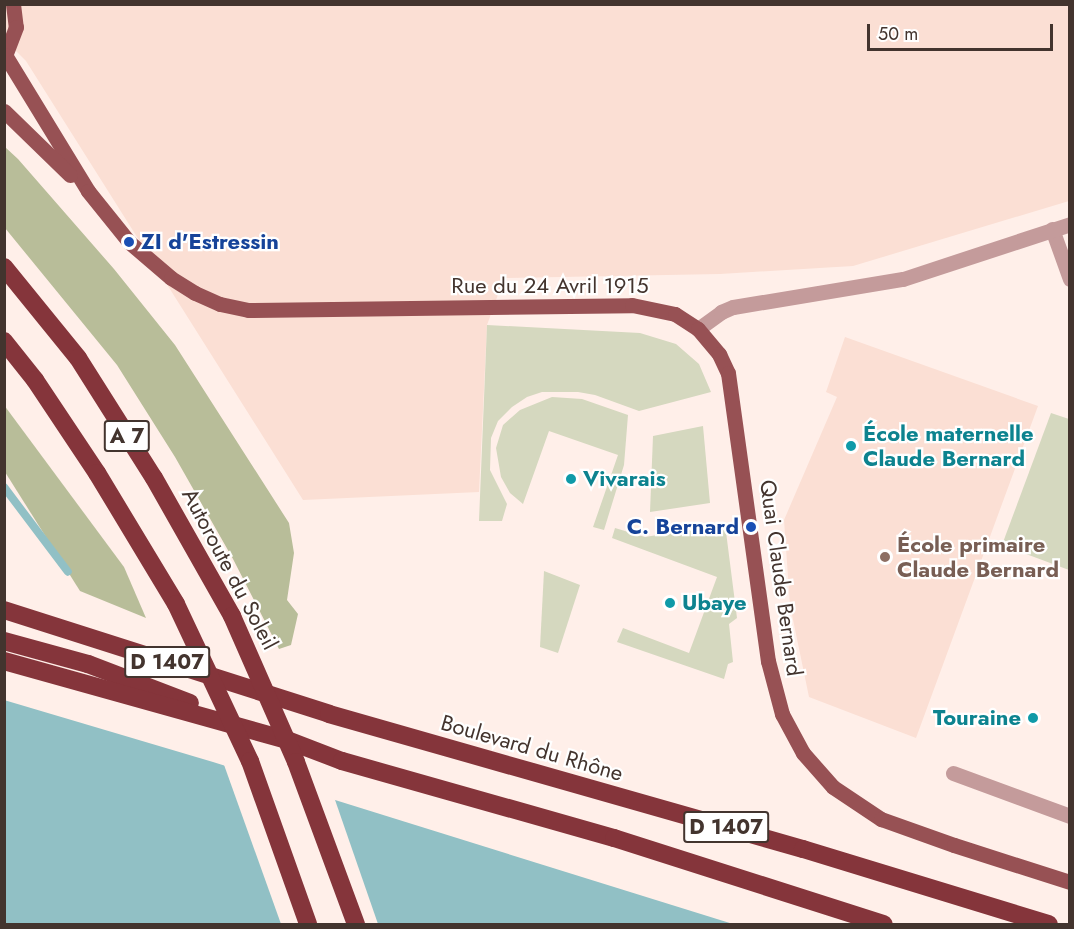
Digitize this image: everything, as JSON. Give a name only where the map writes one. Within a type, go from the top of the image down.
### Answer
[{"type":"highway","name":"Autoroute du Soleil","points":[[4,267],[78,358],[160,488],[232,616],[296,762],[356,924]]},
{"type":"highway","name":"A 7","points":[[4,341],[35,380],[91,464],[176,604],[250,761],[308,924]]},
{"type":"highway","name":"Boulevard du Rhône","points":[[4,610],[329,714],[803,849],[1049,924]]},
{"type":"highway","points":[[4,641],[88,664],[287,740]]},
{"type":"highway","name":"D 1407","points":[[4,661],[287,740],[342,761],[614,838],[884,924]]},
{"type":"main road","points":[[4,55],[16,27],[12,4]]},
{"type":"main road","name":"Rue du 24 Avril 1915","points":[[4,55],[88,191]]},
{"type":"main road","name":"Rue du 24 Avril 1915","points":[[4,111],[88,191],[137,250],[171,278],[195,293],[220,304],[248,309],[288,310],[632,305],[675,314],[698,329]]},
{"type":"main road","name":"Quai Claude Bernard","points":[[698,329],[719,354],[728,373],[768,661],[782,714],[803,753],[833,787],[881,819],[1070,882]]},
{"type":"street","points":[[698,329],[721,312],[734,307],[903,279],[1070,224]]},
{"type":"street","points":[[1052,229],[1070,279]]},
{"type":"street","points":[[953,773],[1070,816]]},
{"type":"shaded area","points":[[4,5],[1069,5],[1069,201],[853,266],[720,274],[504,278],[487,325],[479,492],[303,500],[26,61],[5,40]]},
{"type":"shaded area","name":"École primaire Claude Bernard","points":[[845,337],[1038,406],[916,738],[809,697],[790,605],[784,520],[837,397],[826,392]]},
{"type":"green space","points":[[5,147],[114,269],[175,345],[289,523],[294,553],[287,600],[298,614],[291,645],[279,649],[233,559],[175,457],[117,365],[5,228]]},
{"type":"green space","points":[[487,325],[640,333],[676,344],[699,364],[711,392],[639,411],[595,395],[578,392],[542,392],[527,397],[512,407],[498,421],[491,438],[490,470],[507,504],[502,521],[479,521]]},
{"type":"green space","points":[[552,397],[582,399],[628,415],[624,465],[604,530],[593,527],[618,455],[549,431],[523,504],[510,493],[501,477],[496,448],[503,425],[520,410]]},
{"type":"green space","points":[[4,405],[124,567],[146,618],[80,591],[5,472]]},
{"type":"green space","points":[[1051,413],[1069,419],[1069,570],[1002,545]]},
{"type":"green space","points":[[703,426],[710,503],[650,512],[653,436]]},
{"type":"green space","points":[[725,524],[737,618],[729,624],[733,662],[728,664],[724,679],[617,642],[623,628],[689,653],[717,577],[612,538],[615,528],[645,537]]},
{"type":"green space","points":[[544,571],[580,585],[558,653],[540,647]]},
{"type":"water","points":[[4,700],[213,762],[733,924],[5,924]]},
{"type":"pier","points":[[223,762],[334,797],[378,924],[281,924]]},
{"type":"waterway","points":[[4,487],[68,572]]},
{"type":"place","name":"ZI d'Estressin","points":[[129,242]]},
{"type":"place","name":"École maternelle Claude Bernard","points":[[851,446]]},
{"type":"place","name":"Vivarais","points":[[571,479]]},
{"type":"place","name":"C. Bernard","points":[[751,527]]},
{"type":"place","name":"École primaire Claude Bernard","points":[[885,557]]},
{"type":"place","name":"Ubaye","points":[[670,603]]},
{"type":"place","name":"Touraine","points":[[1033,718]]}]
